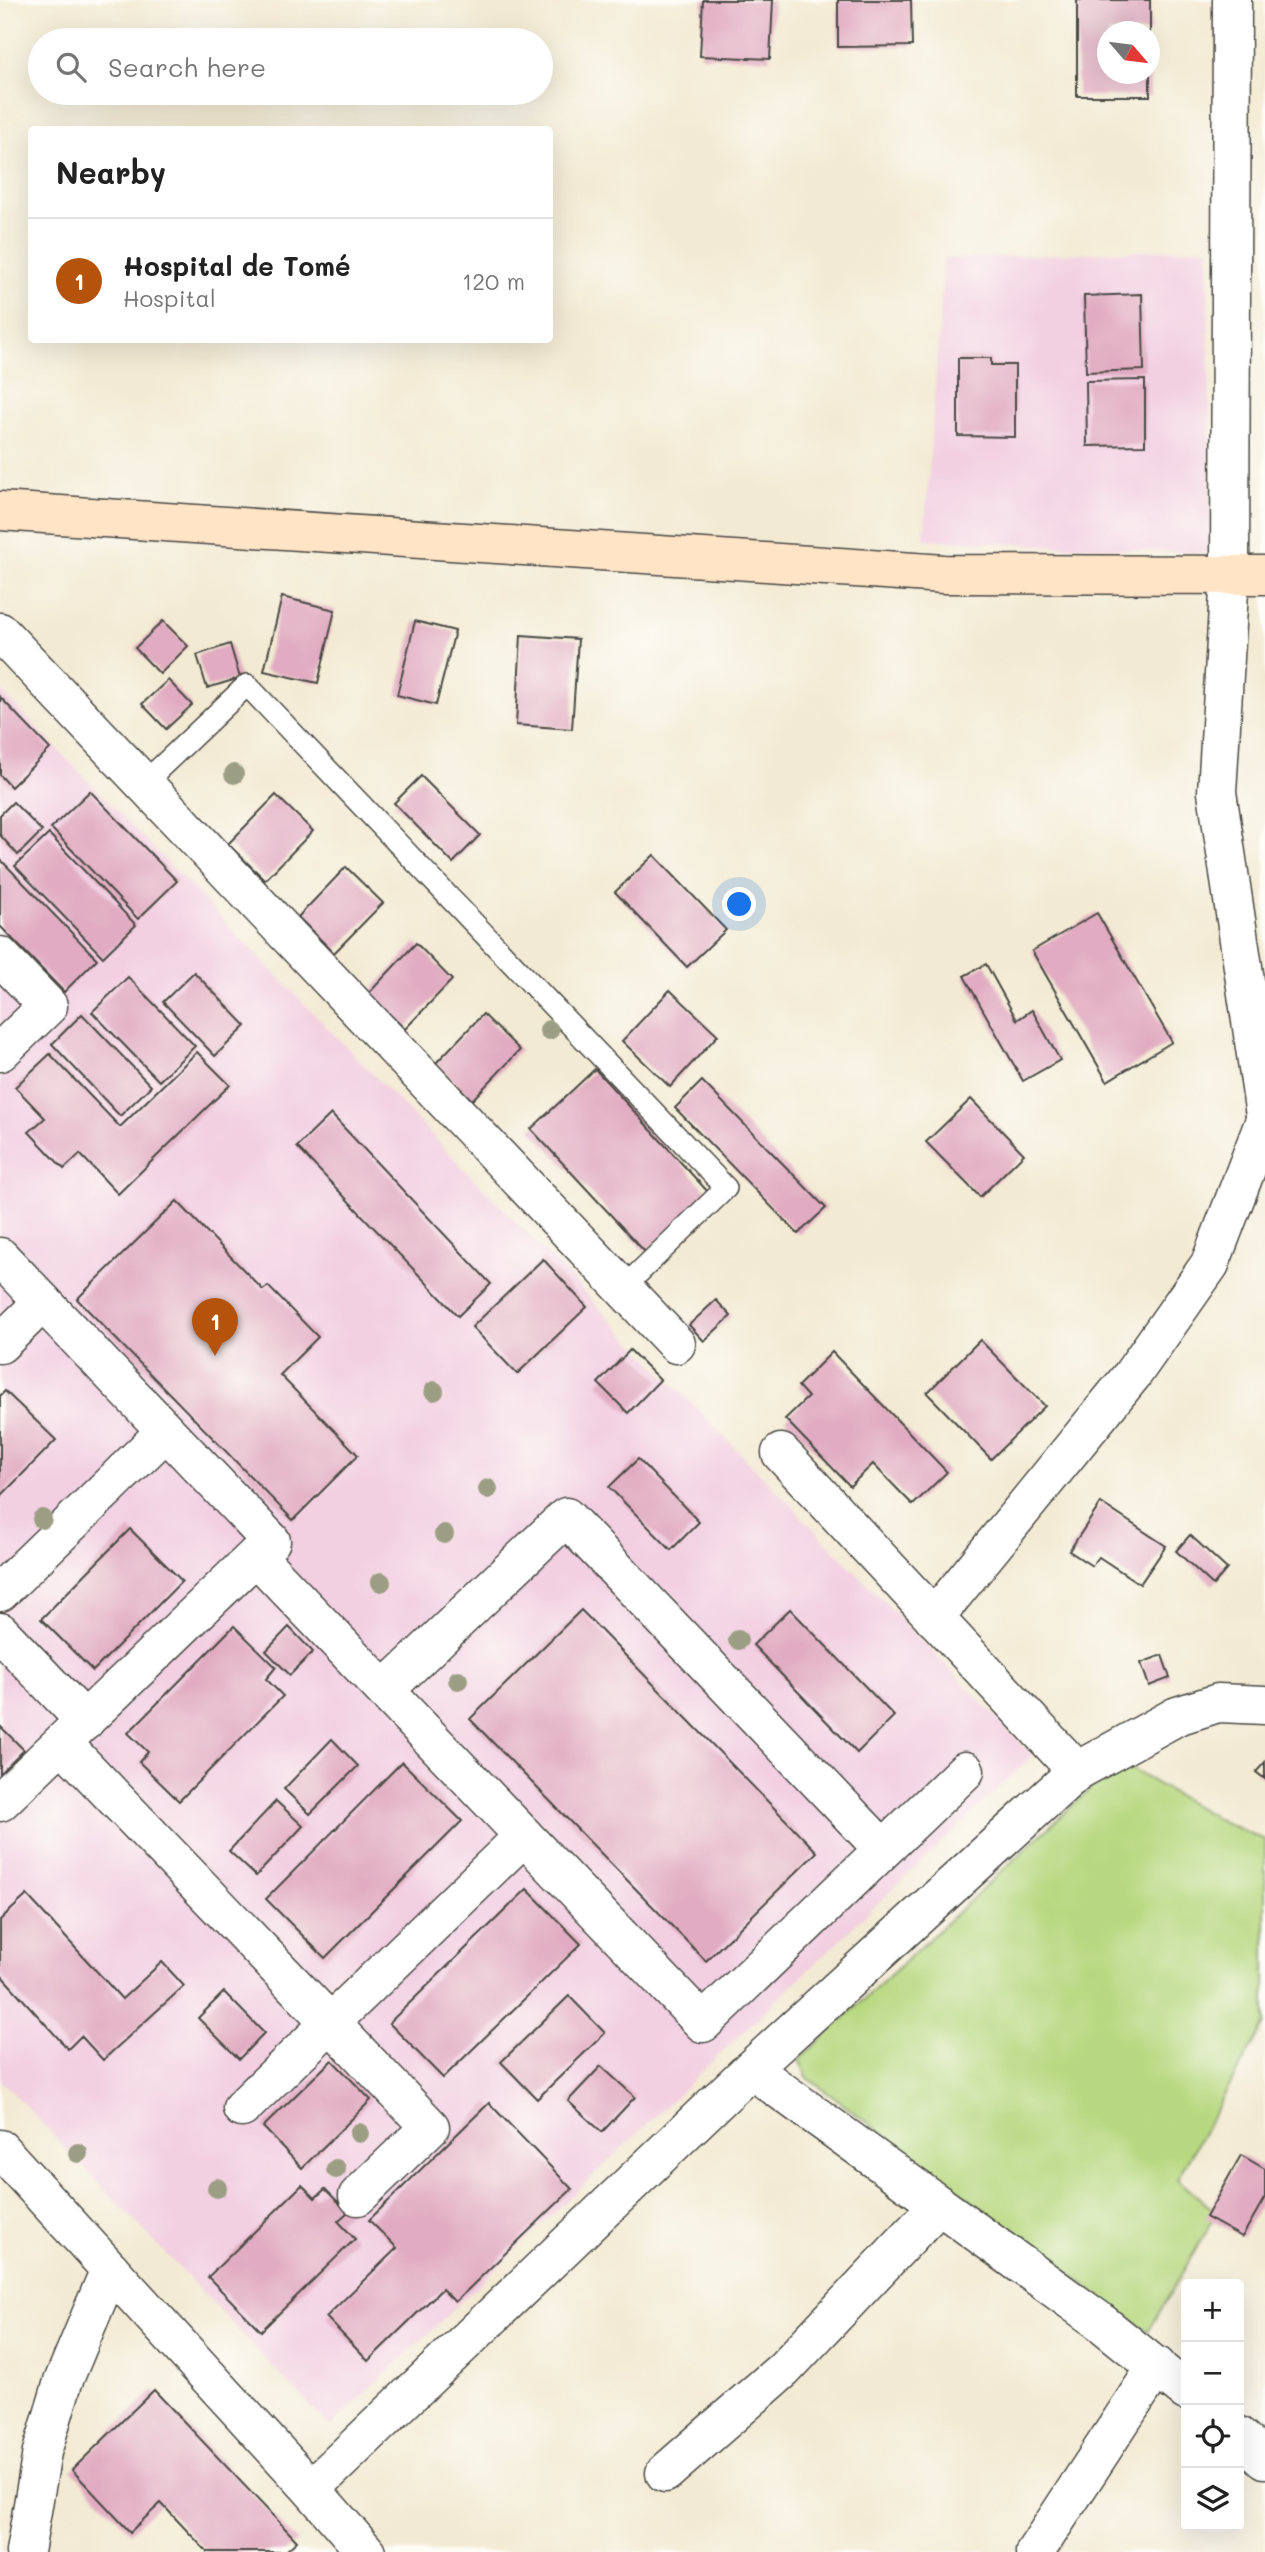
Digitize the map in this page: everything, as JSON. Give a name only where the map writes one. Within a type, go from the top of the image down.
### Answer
[{"type":"main road","points":[[0,511],[944,574],[1248,575]]},
{"type":"street","points":[[934,1618],[1132,1376],[1210,1264],[1265,1117],[1217,792],[1248,575],[1232,0]]},
{"type":"street","points":[[0,632],[676,1344]]},
{"type":"street","points":[[0,956],[48,1006],[0,1052]]},
{"type":"street","points":[[0,1257],[271,1542],[0,1802]]},
{"type":"street","points":[[0,1344],[43,1302]]},
{"type":"street","points":[[0,1592],[166,1431]]},
{"type":"street","points":[[781,1453],[1077,1770]]},
{"type":"street","points":[[386,1690],[566,1517],[883,1849]]},
{"type":"street","points":[[256,1556],[703,2023],[965,1771]]},
{"type":"street","points":[[0,1632],[73,1732],[330,2023],[430,2127],[358,2196]]},
{"type":"street","points":[[311,2489],[751,2069],[1077,1770],[1177,1716],[1218,1703],[1265,1705]]},
{"type":"street","points":[[242,2108],[524,1836]]},
{"type":"street","points":[[751,2069],[939,2204],[1181,2387]]},
{"type":"street","points":[[0,2149],[366,2552]]},
{"type":"street","points":[[665,2473],[785,2369],[939,2204]]},
{"type":"street","points":[[25,2552],[42,2452],[52,2417],[63,2382],[110,2269]]},
{"type":"street","points":[[1035,2552],[1157,2366]]},
{"type":"street","points":[[1244,2440],[1265,2459]]},
{"type":"lane","points":[[143,785],[247,685],[726,1188],[623,1288]]},
{"type":"shaded area","points":[[1208,248],[1211,554],[924,539],[944,259]]},
{"type":"shaded area","points":[[0,690],[1033,1755],[330,2427],[0,2079]]},
{"type":"green space","points":[[1119,1762],[1221,1821],[1265,1840],[1265,2023],[1177,2179],[1217,2213],[1148,2332],[808,2078],[799,2060]]},
{"type":"building","points":[[703,0],[773,0],[770,59],[700,56]]},
{"type":"building","points":[[838,0],[911,0],[912,46],[838,47]]},
{"type":"building","points":[[1077,0],[1150,0],[1150,21],[1097,21],[1097,84],[1150,84],[1150,96],[1077,96]]},
{"type":"building","points":[[1142,294],[1144,370],[1086,372],[1084,296]]},
{"type":"building","points":[[958,358],[991,358],[991,365],[1015,365],[1015,437],[958,436]]},
{"type":"building","points":[[1145,380],[1145,445],[1087,446],[1086,381]]},
{"type":"building","points":[[282,597],[335,610],[318,683],[264,671]]},
{"type":"building","points":[[163,621],[188,646],[160,674],[135,648]]},
{"type":"building","points":[[415,621],[455,631],[436,705],[397,695]]},
{"type":"building","points":[[521,635],[578,639],[572,729],[516,725]]},
{"type":"building","points":[[230,644],[240,678],[207,688],[197,655]]},
{"type":"building","points":[[168,680],[192,705],[166,729],[142,704]]},
{"type":"building","points":[[0,697],[50,749],[11,787],[0,775]]},
{"type":"building","points":[[421,776],[480,835],[453,863],[394,803]]},
{"type":"building","points":[[90,791],[177,881],[138,919],[51,828]]},
{"type":"building","points":[[276,795],[313,831],[265,880],[228,844]]},
{"type":"building","points":[[13,802],[42,831],[18,855],[0,835],[0,815]]},
{"type":"building","points":[[49,834],[136,925],[103,957],[15,866]]},
{"type":"building","points":[[654,855],[726,930],[687,967],[615,892]]},
{"type":"building","points":[[0,859],[97,959],[64,992],[0,926]]},
{"type":"building","points":[[346,867],[383,903],[334,953],[298,917]]},
{"type":"building","points":[[1097,913],[1172,1042],[1107,1081],[1032,951]]},
{"type":"building","points":[[416,943],[452,980],[405,1029],[368,994]]},
{"type":"building","points":[[986,964],[1017,1020],[1032,1010],[1060,1060],[1023,1081],[964,976]]},
{"type":"building","points":[[194,972],[246,1026],[215,1056],[163,1002]]},
{"type":"building","points":[[128,977],[195,1046],[159,1081],[92,1012]]},
{"type":"building","points":[[670,990],[718,1035],[670,1087],[622,1041]]},
{"type":"building","points":[[82,1014],[151,1086],[120,1116],[52,1044]]},
{"type":"building","points":[[483,1014],[520,1050],[472,1100],[435,1064]]},
{"type":"building","points":[[197,1052],[230,1085],[118,1194],[80,1154],[64,1169],[29,1132],[45,1118],[15,1087],[50,1054],[120,1127]]},
{"type":"building","points":[[595,1069],[709,1193],[646,1253],[531,1129]]},
{"type":"building","points":[[702,1081],[826,1208],[798,1234],[675,1108]]},
{"type":"building","points":[[971,1099],[1024,1154],[980,1197],[926,1142]]},
{"type":"building","points":[[331,1114],[491,1284],[458,1316],[297,1147]]},
{"type":"building","points":[[177,1201],[263,1290],[268,1286],[318,1337],[280,1375],[358,1455],[293,1520],[77,1299]]},
{"type":"building","points":[[543,1259],[587,1307],[517,1374],[472,1327]]},
{"type":"building","points":[[716,1300],[731,1316],[704,1341],[689,1325]]},
{"type":"building","points":[[980,1340],[1045,1406],[991,1459],[927,1393]]},
{"type":"building","points":[[630,1350],[660,1380],[628,1413],[598,1383]]},
{"type":"building","points":[[832,1352],[947,1472],[913,1505],[873,1464],[850,1486],[785,1419],[808,1397],[798,1386]]},
{"type":"building","points":[[5,1391],[56,1440],[0,1497],[0,1396]]},
{"type":"building","points":[[638,1459],[699,1522],[671,1550],[609,1487]]},
{"type":"building","points":[[1101,1503],[1166,1546],[1140,1584],[1099,1557],[1092,1566],[1069,1551]]},
{"type":"building","points":[[130,1529],[182,1581],[93,1671],[41,1619]]},
{"type":"building","points":[[1190,1535],[1227,1569],[1213,1585],[1176,1551]]},
{"type":"building","points":[[790,1609],[894,1716],[857,1753],[753,1645]]},
{"type":"building","points":[[581,1610],[817,1852],[706,1961],[470,1719]]},
{"type":"building","points":[[234,1626],[276,1667],[266,1679],[283,1696],[179,1801],[139,1762],[148,1752],[128,1733]]},
{"type":"building","points":[[289,1627],[313,1652],[290,1675],[266,1651]]},
{"type":"building","points":[[1162,1655],[1170,1678],[1149,1686],[1141,1663]]},
{"type":"building","points":[[0,1726],[24,1750],[0,1774]]},
{"type":"building","points":[[332,1739],[358,1766],[310,1814],[284,1789]]},
{"type":"building","points":[[402,1762],[462,1821],[325,1958],[266,1899]]},
{"type":"building","points":[[1265,1762],[1265,1779],[1256,1772]]},
{"type":"building","points":[[276,1801],[303,1826],[256,1876],[229,1851]]},
{"type":"building","points":[[527,1889],[581,1944],[443,2078],[389,2023]]},
{"type":"building","points":[[27,1895],[122,1999],[162,1962],[184,1986],[103,2060],[81,2036],[68,2049],[0,1974],[0,1920]]},
{"type":"building","points":[[224,1992],[264,2033],[239,2059],[198,2018]]},
{"type":"building","points":[[569,1996],[605,2033],[537,2099],[501,2062]]},
{"type":"building","points":[[332,2060],[371,2100],[302,2168],[263,2127]]},
{"type":"building","points":[[601,2066],[635,2097],[602,2132],[568,2101]]},
{"type":"building","points":[[489,2103],[572,2189],[455,2302],[442,2289],[368,2361],[326,2317],[397,2248],[369,2220]]},
{"type":"building","points":[[1241,2155],[1265,2169],[1265,2197],[1242,2237],[1206,2217]]},
{"type":"building","points":[[302,2185],[315,2198],[325,2189],[348,2212],[338,2221],[355,2239],[261,2331],[208,2277]]},
{"type":"building","points":[[154,2390],[297,2541],[285,2552],[207,2552],[161,2503],[130,2532],[72,2470]]},
{"type":"place","name":"Hospital de Tomé","points":[[215,1356]]}]
